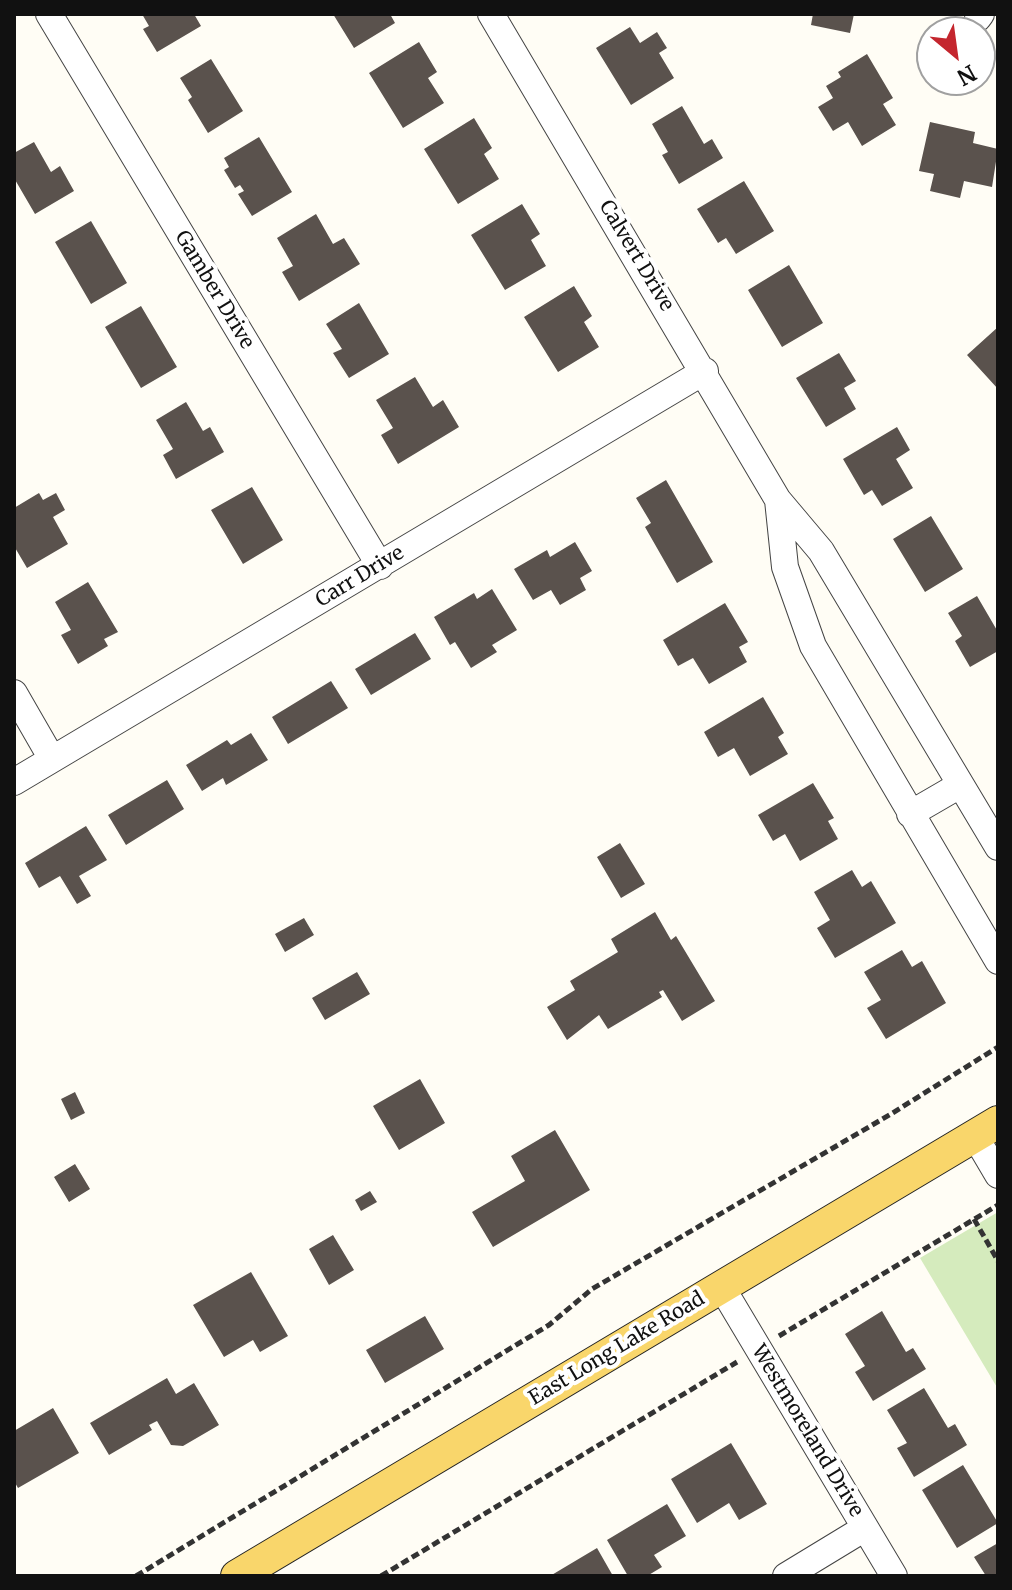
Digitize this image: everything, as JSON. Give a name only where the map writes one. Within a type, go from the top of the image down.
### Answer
[{"type":"main road","name":"East Long Lake Road","points":[[237,1576],[987,1129]]},
{"type":"street","name":"Gamber Drive","points":[[49,14],[380,566]]},
{"type":"street","name":"Calvert Drive","points":[[491,14],[705,371],[778,500],[821,551],[998,847]]},
{"type":"street","name":"Carr Drive","points":[[14,782],[705,371]]},
{"type":"street","name":"Calvert Drive","points":[[778,500],[785,567],[813,646],[998,961]]},
{"type":"street","points":[[14,693],[52,759]]},
{"type":"street","points":[[910,814],[960,785]]},
{"type":"street","points":[[987,1129],[998,1175]]},
{"type":"street","name":"Westmoreland Drive","points":[[721,1286],[894,1576]]},
{"type":"street","points":[[786,1576],[865,1528]]},
{"type":"path","points":[[136,1576],[549,1325],[592,1289],[891,1114],[998,1047]]},
{"type":"path","points":[[774,1339],[998,1205]]},
{"type":"path","points":[[974,1219],[998,1261]]},
{"type":"path","points":[[381,1576],[744,1358]]},
{"type":"green space","points":[[998,1212],[998,1389],[920,1258]]},
{"type":"building","points":[[142,14],[194,14],[201,26],[157,52],[143,29],[149,26]]},
{"type":"building","points":[[333,14],[390,14],[395,23],[354,48]]},
{"type":"building","points":[[813,14],[854,14],[850,33],[811,25]]},
{"type":"building","points":[[630,27],[640,43],[657,32],[667,48],[659,53],[674,78],[631,105],[596,48]]},
{"type":"building","points":[[419,42],[437,72],[428,78],[444,103],[403,128],[369,73]]},
{"type":"building","points":[[867,54],[893,98],[883,104],[896,125],[862,146],[848,122],[833,131],[818,107],[833,98],[826,86],[841,77],[838,72]]},
{"type":"building","points":[[211,59],[243,111],[208,133],[188,100],[192,97],[180,78]]},
{"type":"building","points":[[682,106],[704,144],[712,139],[723,158],[679,184],[662,155],[668,152],[652,124]]},
{"type":"building","points":[[474,118],[492,148],[484,154],[499,179],[458,204],[424,149]]},
{"type":"building","points":[[930,122],[975,132],[973,143],[998,149],[992,187],[964,181],[960,198],[930,191],[934,174],[919,171]]},
{"type":"building","points":[[259,137],[292,192],[252,216],[238,194],[244,191],[240,185],[235,188],[224,170],[229,167],[224,158]]},
{"type":"building","points":[[34,142],[51,172],[60,166],[74,191],[35,214],[14,178],[14,153]]},
{"type":"building","points":[[744,181],[774,231],[736,254],[726,238],[718,243],[697,209]]},
{"type":"building","points":[[522,204],[540,234],[531,240],[546,266],[505,290],[471,235]]},
{"type":"building","points":[[316,214],[333,244],[344,238],[360,264],[299,301],[282,272],[293,266],[277,238]]},
{"type":"building","points":[[91,221],[127,283],[91,304],[55,242]]},
{"type":"building","points":[[789,265],[823,323],[782,347],[748,290]]},
{"type":"building","points":[[574,286],[592,316],[584,322],[599,347],[558,372],[524,317]]},
{"type":"building","points":[[359,303],[389,354],[349,378],[333,353],[342,349],[326,324]]},
{"type":"building","points":[[141,306],[177,367],[141,388],[105,327]]},
{"type":"building","points":[[998,327],[998,389],[967,355]]},
{"type":"building","points":[[839,353],[856,381],[844,388],[856,409],[826,427],[796,378]]},
{"type":"building","points":[[415,377],[433,407],[443,400],[459,427],[398,464],[381,435],[393,428],[376,400]]},
{"type":"building","points":[[186,402],[203,431],[210,427],[224,452],[176,479],[163,455],[173,449],[156,420]]},
{"type":"building","points":[[897,427],[910,450],[896,459],[913,488],[882,506],[872,490],[864,495],[843,459]]},
{"type":"building","points":[[666,480],[713,562],[677,583],[645,527],[651,523],[636,498]]},
{"type":"building","points":[[252,487],[283,540],[243,564],[211,510]]},
{"type":"building","points":[[39,493],[43,500],[56,493],[65,510],[53,517],[68,544],[27,568],[14,546],[14,508]]},
{"type":"building","points":[[931,516],[963,569],[925,592],[893,539]]},
{"type":"building","points":[[575,542],[592,571],[580,578],[586,590],[560,605],[551,590],[533,600],[514,569],[547,550],[550,557]]},
{"type":"building","points":[[88,582],[118,632],[104,639],[108,646],[78,664],[61,635],[71,630],[55,602]]},
{"type":"building","points":[[492,589],[517,630],[492,645],[497,652],[471,668],[455,642],[450,645],[434,617],[474,593],[477,599]]},
{"type":"building","points":[[977,596],[998,632],[998,651],[970,667],[955,641],[962,636],[948,613]]},
{"type":"building","points":[[725,603],[748,642],[739,647],[747,662],[709,684],[693,658],[678,666],[663,640]]},
{"type":"building","points":[[415,633],[431,659],[371,695],[355,669]]},
{"type":"building","points":[[331,681],[348,708],[288,744],[272,717]]},
{"type":"building","points":[[763,697],[784,733],[778,737],[788,754],[750,776],[734,748],[718,757],[704,732]]},
{"type":"building","points":[[251,733],[268,760],[226,785],[223,778],[202,791],[186,765],[227,740],[231,745]]},
{"type":"building","points":[[167,780],[184,809],[126,845],[108,815]]},
{"type":"building","points":[[813,783],[834,818],[828,821],[838,839],[800,861],[785,834],[773,841],[758,815]]},
{"type":"building","points":[[86,826],[107,860],[79,876],[91,896],[77,904],[60,876],[39,888],[25,863]]},
{"type":"building","points":[[620,843],[645,884],[621,898],[597,857]]},
{"type":"building","points":[[852,870],[862,887],[871,881],[896,923],[835,958],[817,928],[830,920],[814,892]]},
{"type":"building","points":[[655,912],[671,940],[676,936],[715,1001],[682,1021],[663,990],[659,992],[662,997],[608,1029],[599,1015],[567,1040],[547,1007],[575,990],[570,981],[618,952],[611,939]]},
{"type":"building","points":[[304,918],[314,935],[285,952],[275,934]]},
{"type":"building","points":[[902,950],[912,967],[922,961],[946,1003],[886,1039],[867,1008],[881,1000],[864,972]]},
{"type":"building","points":[[357,972],[370,994],[325,1020],[312,998]]},
{"type":"building","points":[[420,1079],[445,1123],[399,1150],[373,1106]]},
{"type":"building","points":[[75,1092],[85,1113],[71,1120],[61,1099]]},
{"type":"building","points":[[555,1130],[590,1190],[493,1247],[472,1212],[525,1181],[511,1156]]},
{"type":"building","points":[[75,1164],[90,1189],[69,1202],[54,1177]]},
{"type":"building","points":[[370,1191],[377,1202],[361,1211],[355,1200]]},
{"type":"building","points":[[333,1235],[354,1270],[329,1285],[309,1249]]},
{"type":"building","points":[[251,1272],[288,1336],[260,1352],[253,1340],[224,1357],[193,1305]]},
{"type":"building","points":[[882,1311],[906,1352],[913,1348],[926,1369],[873,1401],[855,1372],[865,1366],[845,1334]]},
{"type":"building","points":[[425,1316],[444,1349],[385,1383],[366,1350]]},
{"type":"building","points":[[167,1378],[176,1394],[194,1383],[219,1425],[183,1446],[171,1445],[157,1421],[149,1425],[152,1430],[109,1455],[90,1423]]},
{"type":"building","points":[[924,1388],[948,1428],[955,1424],[967,1445],[914,1477],[897,1448],[907,1443],[887,1410]]},
{"type":"building","points":[[53,1408],[79,1453],[18,1488],[14,1481],[14,1431]]},
{"type":"building","points":[[731,1443],[767,1504],[739,1520],[729,1503],[697,1523],[671,1479]]},
{"type":"building","points":[[963,1465],[998,1523],[957,1548],[922,1490]]},
{"type":"building","points":[[667,1504],[686,1536],[654,1555],[662,1567],[647,1576],[628,1576],[607,1540]]},
{"type":"building","points":[[998,1543],[998,1576],[986,1576],[974,1557]]},
{"type":"building","points":[[597,1548],[613,1576],[550,1576]]}]
